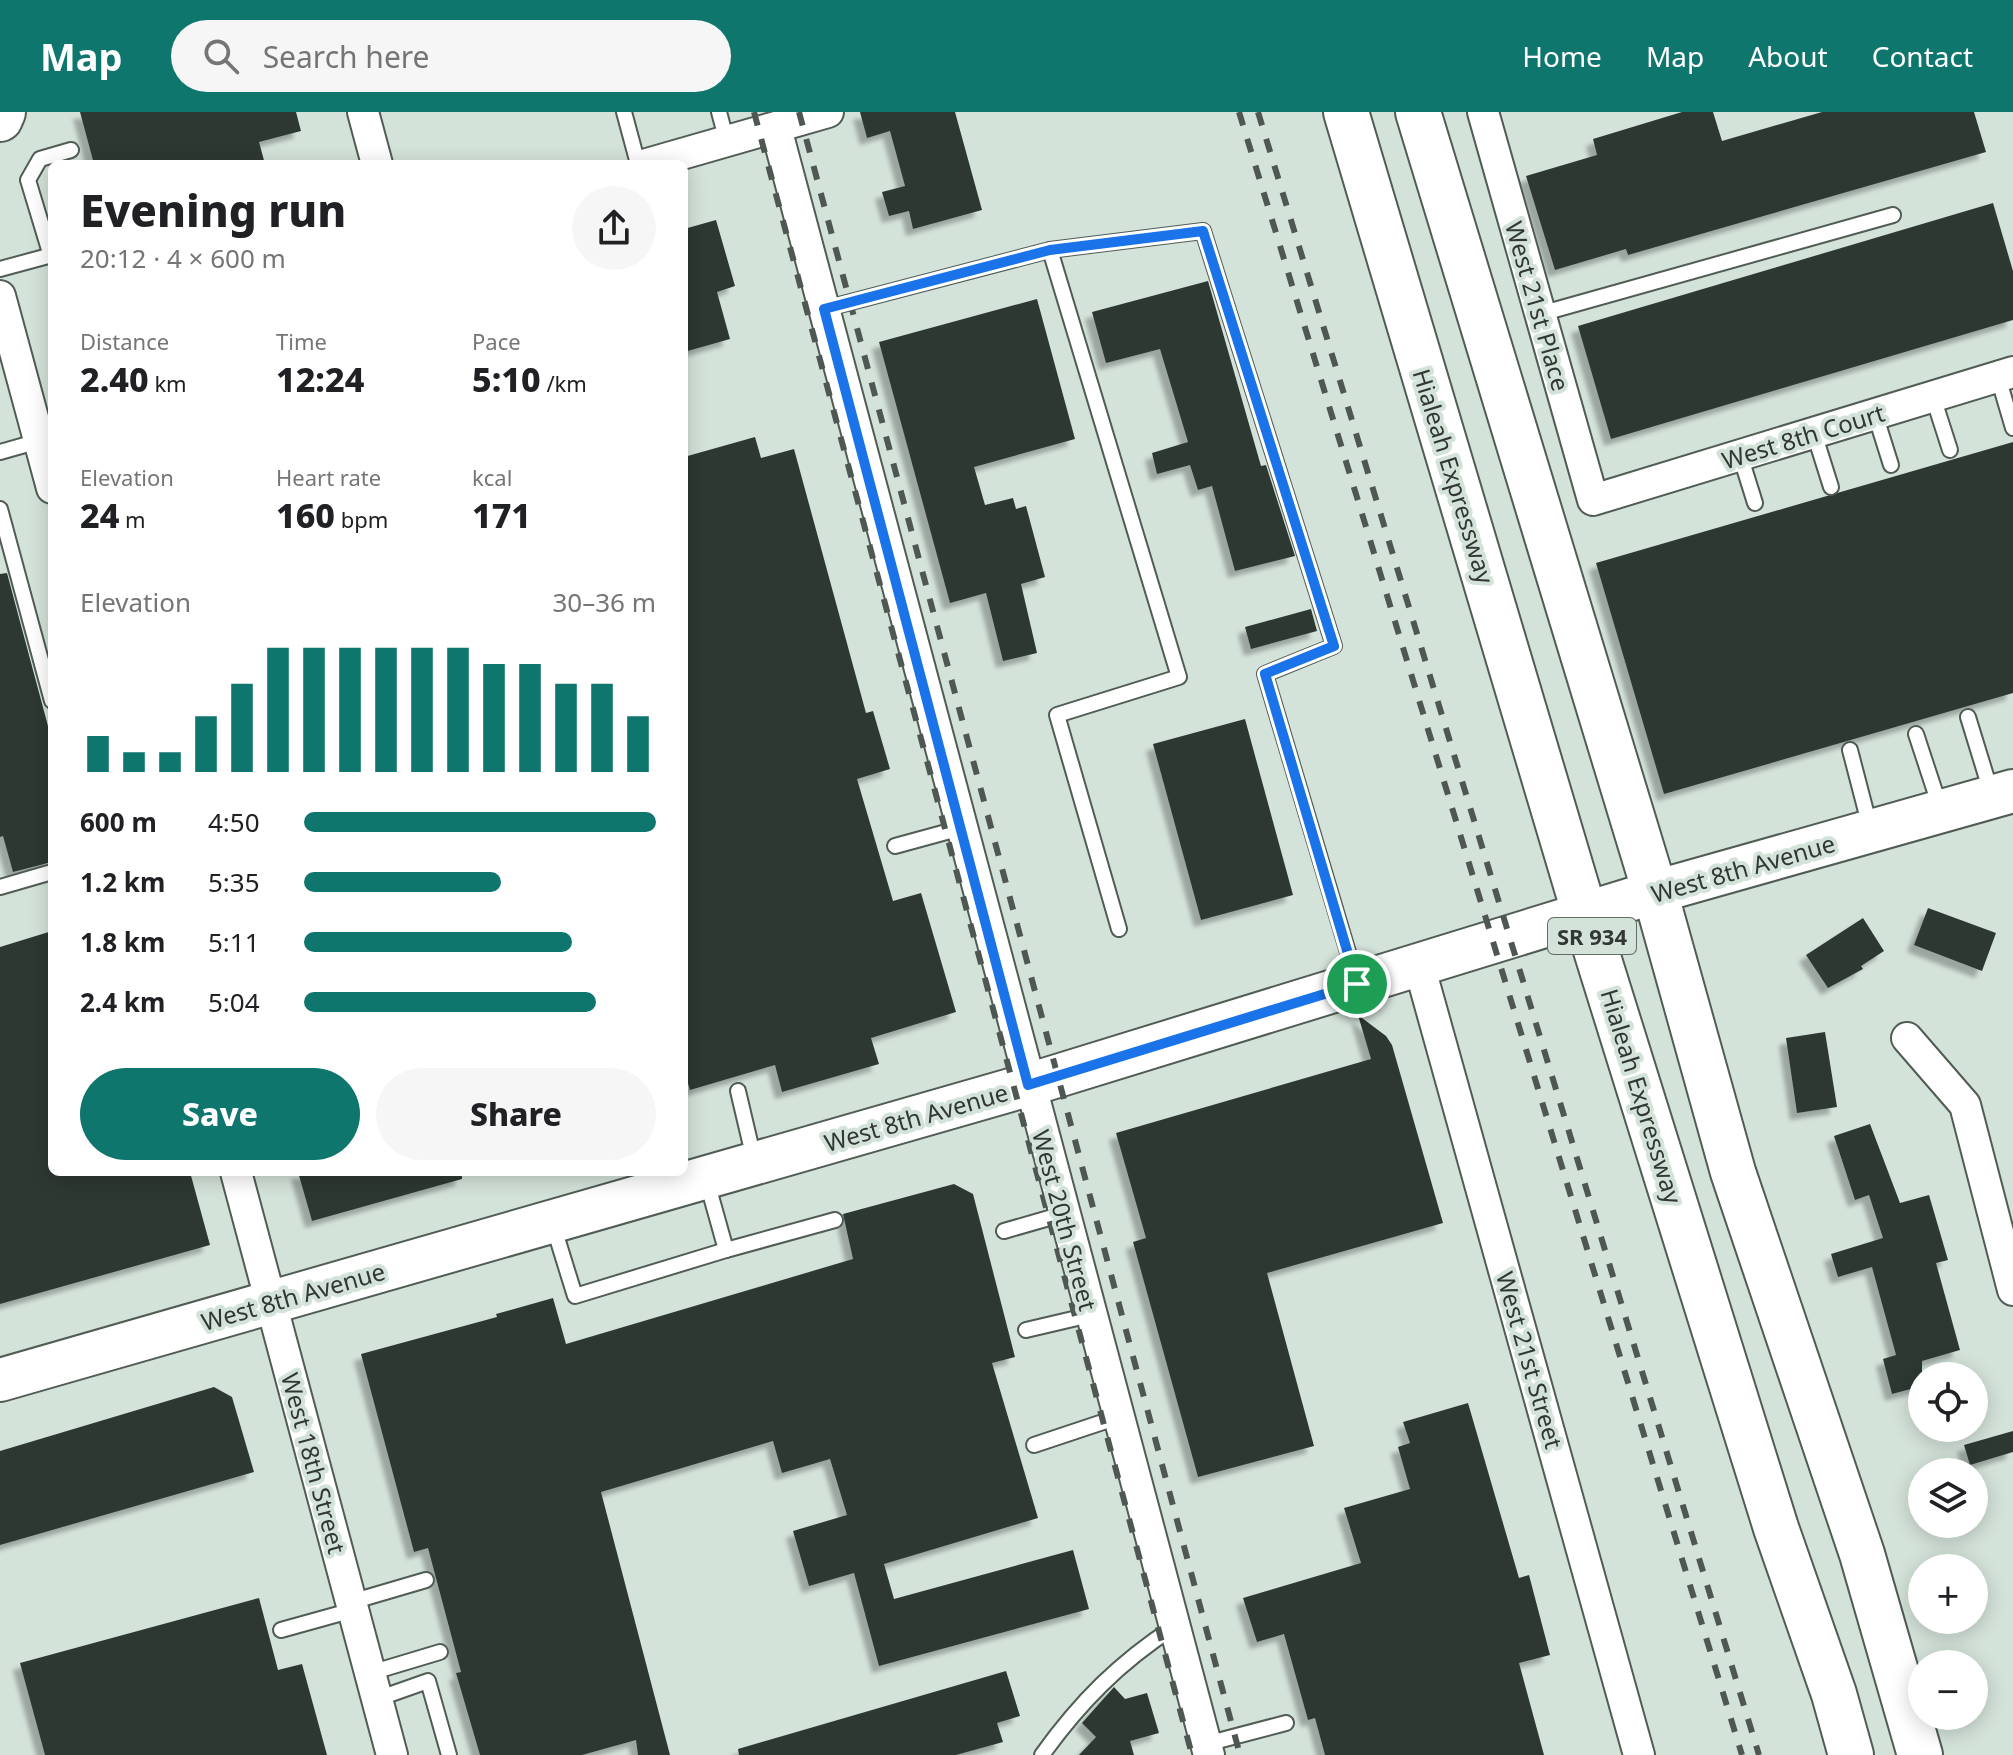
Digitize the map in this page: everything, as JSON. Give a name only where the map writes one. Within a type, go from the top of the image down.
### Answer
[{"type":"main road","points":[[0,119],[3,112]]},
{"type":"main road","name":"Hialeah Expressway","points":[[1346,112],[1585,915],[1776,1528],[1834,1694],[1851,1755]]},
{"type":"main road","name":"SR 934","points":[[1418,112],[1655,892],[1733,1172],[1867,1569],[1920,1755]]},
{"type":"street","points":[[363,112],[376,160]]},
{"type":"street","points":[[662,160],[787,121],[828,112]]},
{"type":"street","name":"West 21st Place","points":[[1483,112],[1593,500]]},
{"type":"street","name":"West 20th Street","points":[[787,121],[824,309],[1207,1750]]},
{"type":"street","points":[[0,296],[48,474]]},
{"type":"street","name":"West 8th Court","points":[[1593,500],[2005,374]]},
{"type":"street","name":"West 8th Avenue","points":[[0,1380],[552,1222],[655,1182],[705,1178],[1028,1085],[1655,892],[2003,794]]},
{"type":"street","name":"West 21st Street","points":[[1419,965],[1639,1755]]},
{"type":"street","points":[[1907,1038],[1965,1105],[2013,1290]]},
{"type":"street","name":"West 18th Street","points":[[237,1176],[392,1755]]},
{"type":"lane","points":[[624,112],[637,160]]},
{"type":"lane","points":[[719,112],[727,142]]},
{"type":"lane","points":[[48,245],[28,180],[40,159],[71,150]]},
{"type":"lane","points":[[1540,314],[1893,215]]},
{"type":"lane","points":[[824,309],[1050,250],[1203,231],[1334,646],[1265,674],[1357,984]]},
{"type":"lane","points":[[1050,250],[1179,677],[1057,715],[1119,929]]},
{"type":"lane","points":[[0,269],[48,256]]},
{"type":"lane","points":[[2005,374],[2013,428]]},
{"type":"lane","points":[[1933,397],[1950,450]]},
{"type":"lane","points":[[1875,414],[1891,465]]},
{"type":"lane","points":[[1814,433],[1831,487]]},
{"type":"lane","points":[[0,452],[39,441]]},
{"type":"lane","points":[[1740,455],[1755,503]]},
{"type":"lane","points":[[0,509],[48,668]]},
{"type":"lane","points":[[1968,717],[2003,794]]},
{"type":"lane","points":[[1916,734],[1941,812]]},
{"type":"lane","points":[[1850,750],[1871,831]]},
{"type":"lane","points":[[895,846],[961,828]]},
{"type":"lane","points":[[0,887],[48,873]]},
{"type":"lane","points":[[738,1091],[755,1163]]},
{"type":"lane","points":[[705,1178],[726,1250]]},
{"type":"lane","points":[[1004,1231],[1063,1214]]},
{"type":"lane","points":[[552,1222],[575,1296],[835,1220]]},
{"type":"lane","points":[[1026,1330],[1090,1315]]},
{"type":"lane","points":[[1034,1445],[1118,1417]]},
{"type":"lane","points":[[281,1630],[426,1580]]},
{"type":"lane","points":[[1042,1755],[1101,1682],[1131,1655],[1174,1627]]},
{"type":"lane","points":[[373,1686],[440,1652]]},
{"type":"lane","points":[[373,1686],[428,1681],[449,1755]]},
{"type":"lane","points":[[1207,1750],[1286,1723]]},
{"type":"building","points":[[80,112],[296,112],[301,131],[259,142],[264,160],[93,160]]},
{"type":"building","points":[[860,112],[955,112],[982,210],[913,229],[909,211],[889,216],[882,192],[905,186],[890,131],[867,138]]},
{"type":"building","points":[[1682,112],[1713,112],[1722,141],[1822,112],[1974,112],[1986,152],[1628,255],[1626,249],[1555,270],[1526,176],[1597,155],[1593,139]]},
{"type":"building","points":[[1993,203],[2013,271],[2013,320],[1611,439],[1578,326]]},
{"type":"building","points":[[716,220],[735,286],[717,292],[730,339],[688,351],[688,228]]},
{"type":"building","points":[[1208,281],[1261,466],[1266,465],[1295,556],[1235,571],[1212,486],[1198,490],[1190,465],[1157,474],[1152,453],[1188,442],[1160,349],[1106,363],[1092,312]]},
{"type":"building","points":[[1037,299],[1075,439],[974,467],[985,505],[1013,498],[1016,509],[1026,506],[1045,577],[1021,584],[1037,653],[1003,661],[986,593],[950,603],[879,342]]},
{"type":"building","points":[[755,437],[761,458],[794,449],[866,713],[873,711],[890,769],[857,779],[893,901],[921,893],[956,1012],[871,1038],[879,1064],[782,1092],[775,1065],[690,1090],[688,1083],[688,456]]},
{"type":"building","points":[[2013,442],[2013,693],[1664,794],[1596,563]]},
{"type":"building","points":[[7,573],[48,726],[48,863],[13,872],[3,836],[0,837],[0,574]]},
{"type":"building","points":[[1311,609],[1317,631],[1251,649],[1245,627]]},
{"type":"building","points":[[1245,719],[1293,895],[1201,920],[1153,744]]},
{"type":"building","points":[[1928,908],[1996,933],[1982,971],[1914,945]]},
{"type":"building","points":[[1863,918],[1884,951],[1861,966],[1863,969],[1828,988],[1806,955]]},
{"type":"building","points":[[48,932],[48,1176],[191,1176],[210,1245],[0,1304],[0,947]]},
{"type":"building","points":[[1358,1015],[1386,1036],[1392,1045],[1443,1223],[1267,1273],[1314,1446],[1198,1477],[1133,1242],[1146,1238],[1116,1133],[1371,1059]]},
{"type":"building","points":[[1825,1032],[1837,1107],[1797,1113],[1786,1038]]},
{"type":"building","points":[[1870,1124],[1900,1203],[1929,1195],[1948,1260],[1936,1263],[1960,1350],[1922,1362],[1908,1362],[1908,1390],[1892,1394],[1883,1359],[1896,1355],[1872,1267],[1838,1277],[1831,1254],[1883,1238],[1869,1195],[1855,1200],[1834,1136]]},
{"type":"building","points":[[299,1176],[462,1176],[462,1179],[312,1221]]},
{"type":"building","points":[[954,1184],[973,1194],[1015,1357],[992,1363],[1038,1518],[884,1564],[894,1599],[1073,1550],[1089,1609],[879,1666],[854,1573],[809,1586],[793,1531],[847,1515],[830,1459],[782,1473],[773,1441],[601,1492],[670,1755],[638,1755],[636,1740],[582,1755],[480,1755],[456,1673],[461,1672],[428,1548],[414,1552],[361,1354],[497,1317],[496,1314],[553,1298],[566,1344],[853,1259],[843,1214]]},
{"type":"building","points":[[214,1387],[232,1397],[254,1472],[0,1545],[0,1451]]},
{"type":"building","points":[[1468,1403],[1519,1578],[1529,1575],[1550,1655],[1519,1663],[1544,1755],[1325,1755],[1315,1718],[1308,1720],[1284,1634],[1257,1642],[1243,1598],[1361,1563],[1344,1508],[1410,1489],[1398,1447],[1410,1443],[1403,1422]]},
{"type":"building","points":[[2013,1431],[2013,1452],[1988,1460],[1968,1458],[1964,1445],[1988,1442],[1988,1438]]},
{"type":"building","points":[[259,1598],[278,1670],[302,1664],[327,1755],[45,1755],[20,1663]]},
{"type":"building","points":[[1006,1671],[1020,1716],[997,1723],[1003,1742],[956,1755],[739,1755],[738,1749]]},
{"type":"building","points":[[1114,1687],[1125,1699],[1147,1693],[1159,1733],[1130,1741],[1134,1755],[1079,1755],[1096,1737],[1082,1723]]},
{"type":"railway","points":[[754,112],[1192,1755]]},
{"type":"railway","points":[[799,112],[1240,1755]]},
{"type":"railway","points":[[1239,112],[1742,1755]]},
{"type":"railway","points":[[1258,112],[1759,1755]]},
{"type":"route","points":[[1203,231],[1334,646],[1265,674],[1357,984],[1028,1085],[824,309],[1050,250],[1203,231]]}]
